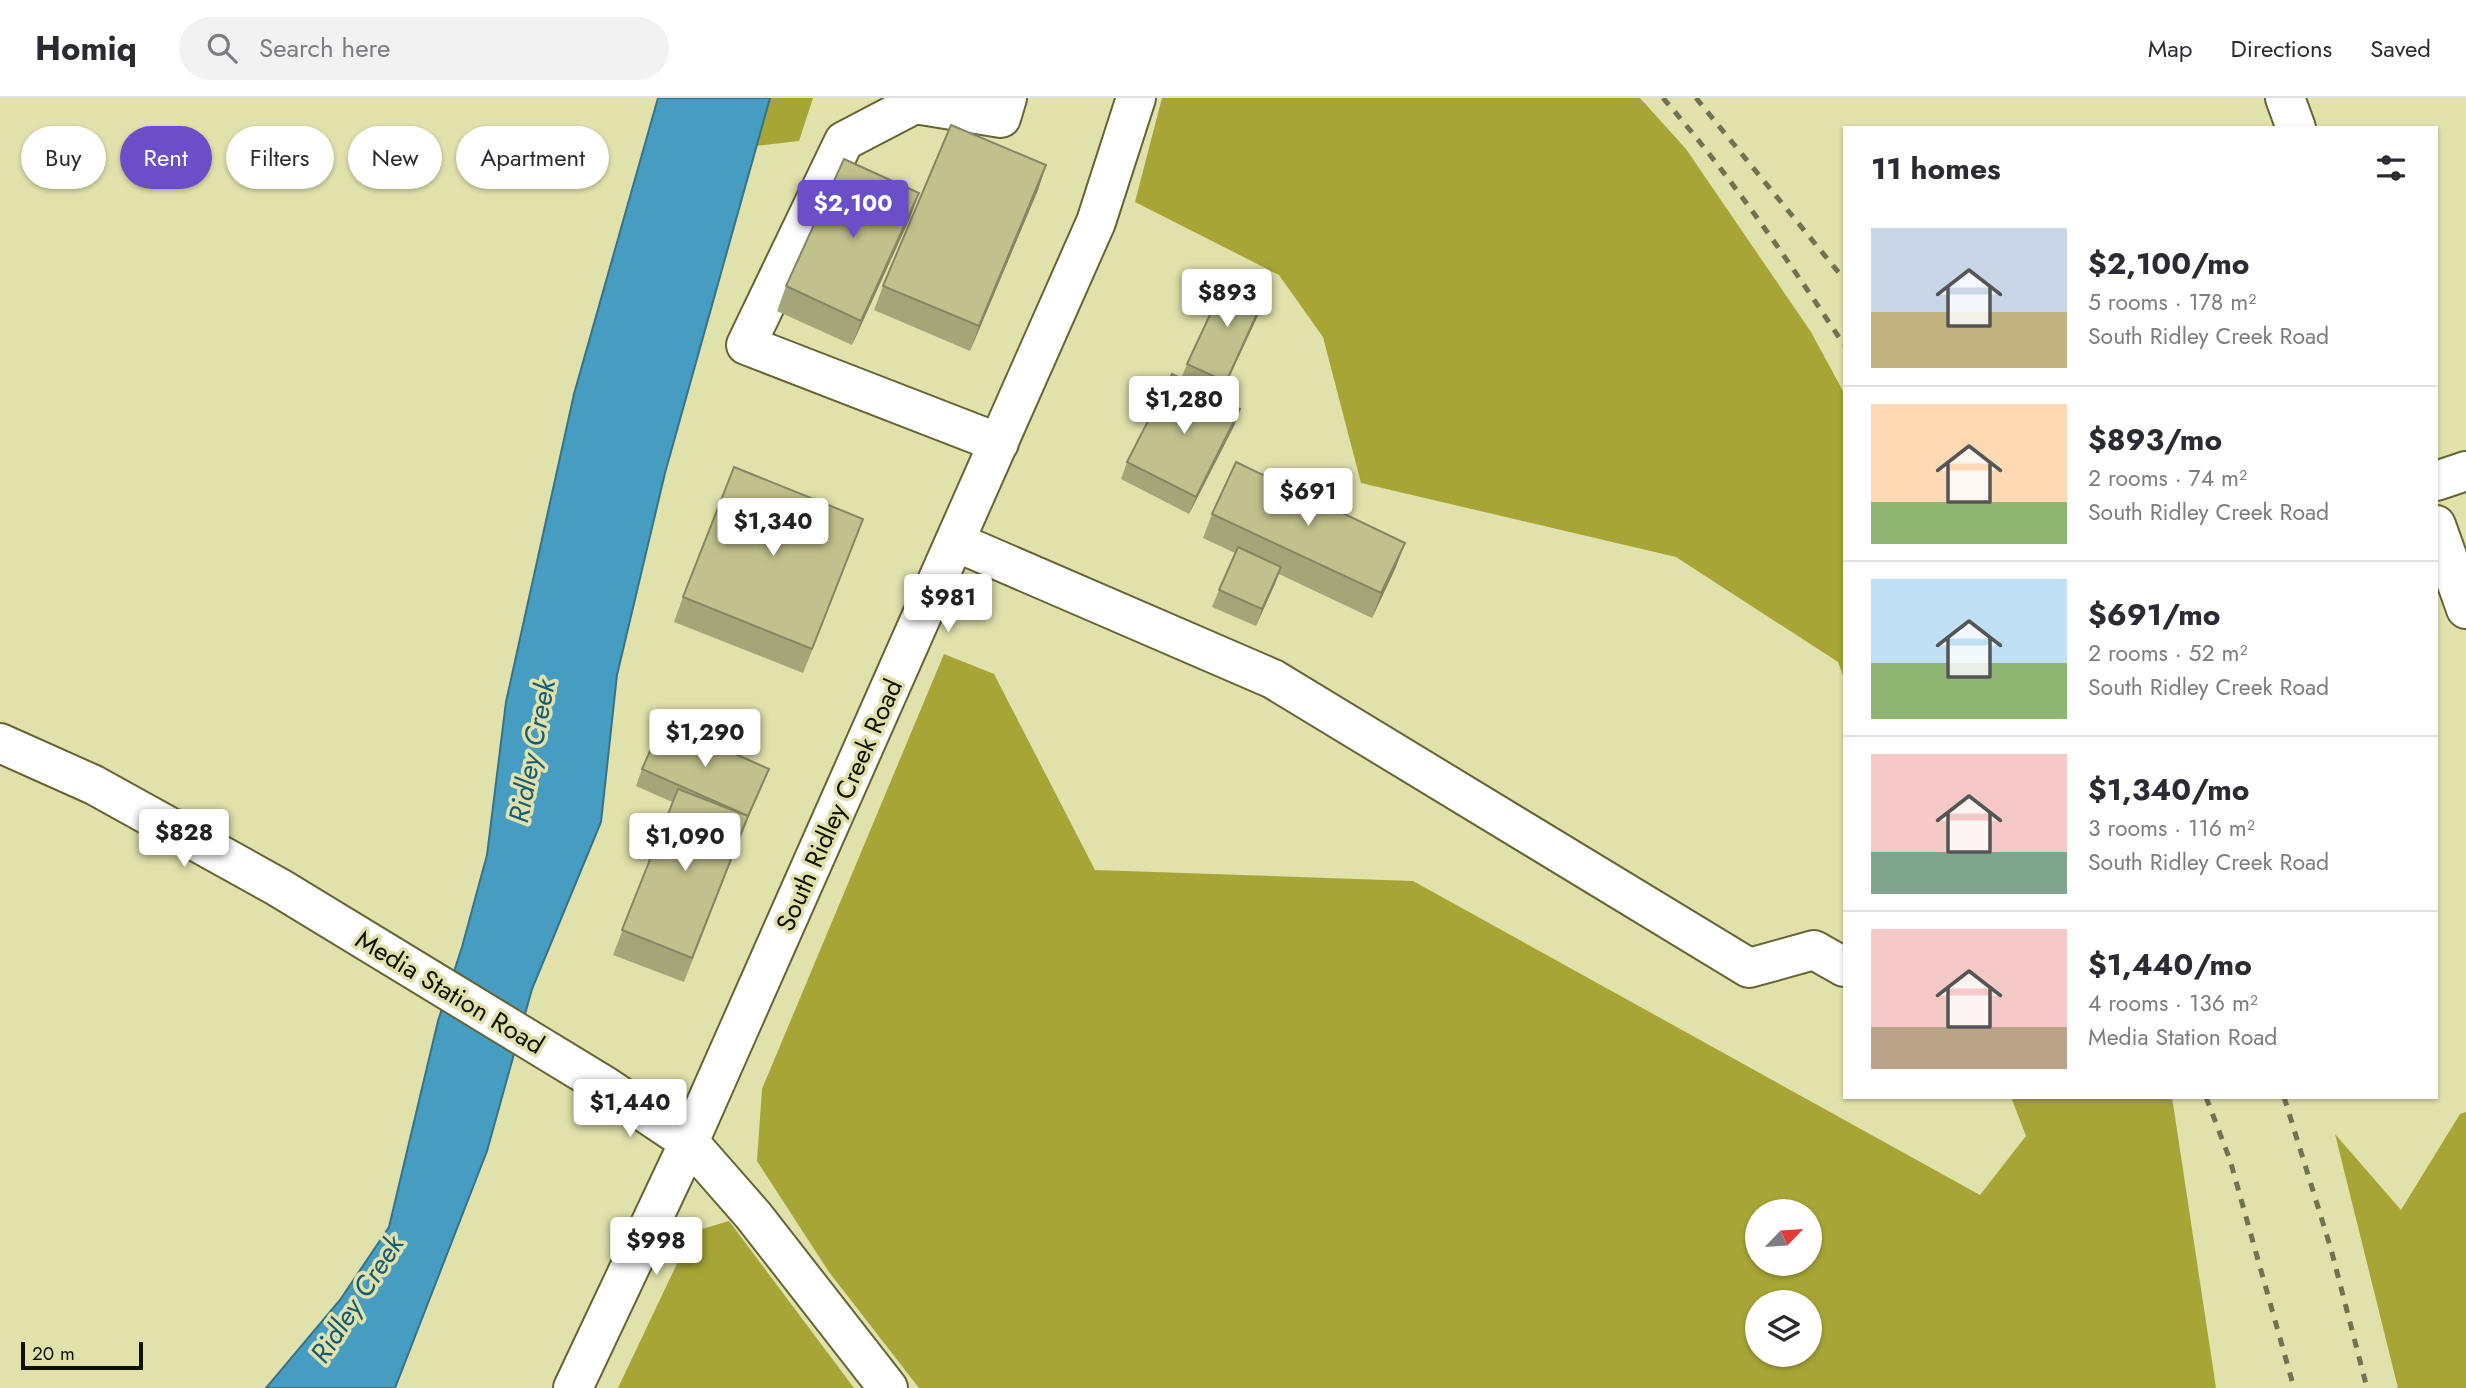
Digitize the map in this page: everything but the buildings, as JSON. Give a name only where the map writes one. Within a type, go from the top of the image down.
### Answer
[{"type":"street","points":[[999,443],[746,345],[844,141],[916,101],[1001,117],[1007,98]]},
{"type":"street","name":"South Ridley Creek Road","points":[[573,1388],[689,1142],[1096,222],[1136,98]]},
{"type":"street","points":[[2285,98],[2295,126]]},
{"type":"street","points":[[2438,480],[2466,471]]},
{"type":"street","points":[[2438,531],[2466,609]]},
{"type":"street","points":[[956,542],[1273,679],[1749,968],[1814,950],[1843,966]]},
{"type":"street","name":"Media Station Road","points":[[0,743],[94,785],[278,887],[605,1086],[689,1142],[753,1215],[888,1388]]},
{"type":"shaded area","points":[[770,98],[813,98],[799,141],[756,146]]},
{"type":"shaded area","points":[[1162,98],[1640,98],[1686,149],[1811,332],[1843,391],[1843,675],[1838,662],[1676,557],[1361,483],[1323,337],[1279,275],[1135,202]]},
{"type":"shaded area","points":[[944,654],[994,674],[1095,870],[1413,881],[1980,1195],[2026,1136],[2012,1099],[2172,1099],[2216,1388],[919,1388],[829,1272],[757,1161],[762,1089]]},
{"type":"shaded area","points":[[2466,1112],[2466,1388],[2398,1388],[2335,1134],[2401,1210],[2460,1114]]},
{"type":"shaded area","points":[[729,1221],[854,1388],[618,1388],[692,1232]]},
{"type":"water","name":"Ridley Creek","points":[[658,98],[770,98],[665,473],[617,675],[601,822],[532,989],[487,1151],[395,1388],[266,1388],[340,1300],[389,1227],[438,1021],[487,855],[506,702],[574,394]]},
{"type":"railway","points":[[1663,98],[1758,218],[1843,343]]},
{"type":"railway","points":[[1696,98],[1843,278]]},
{"type":"railway","points":[[2207,1099],[2230,1160],[2294,1388]]},
{"type":"railway","points":[[2285,1099],[2331,1249],[2367,1388]]}]
